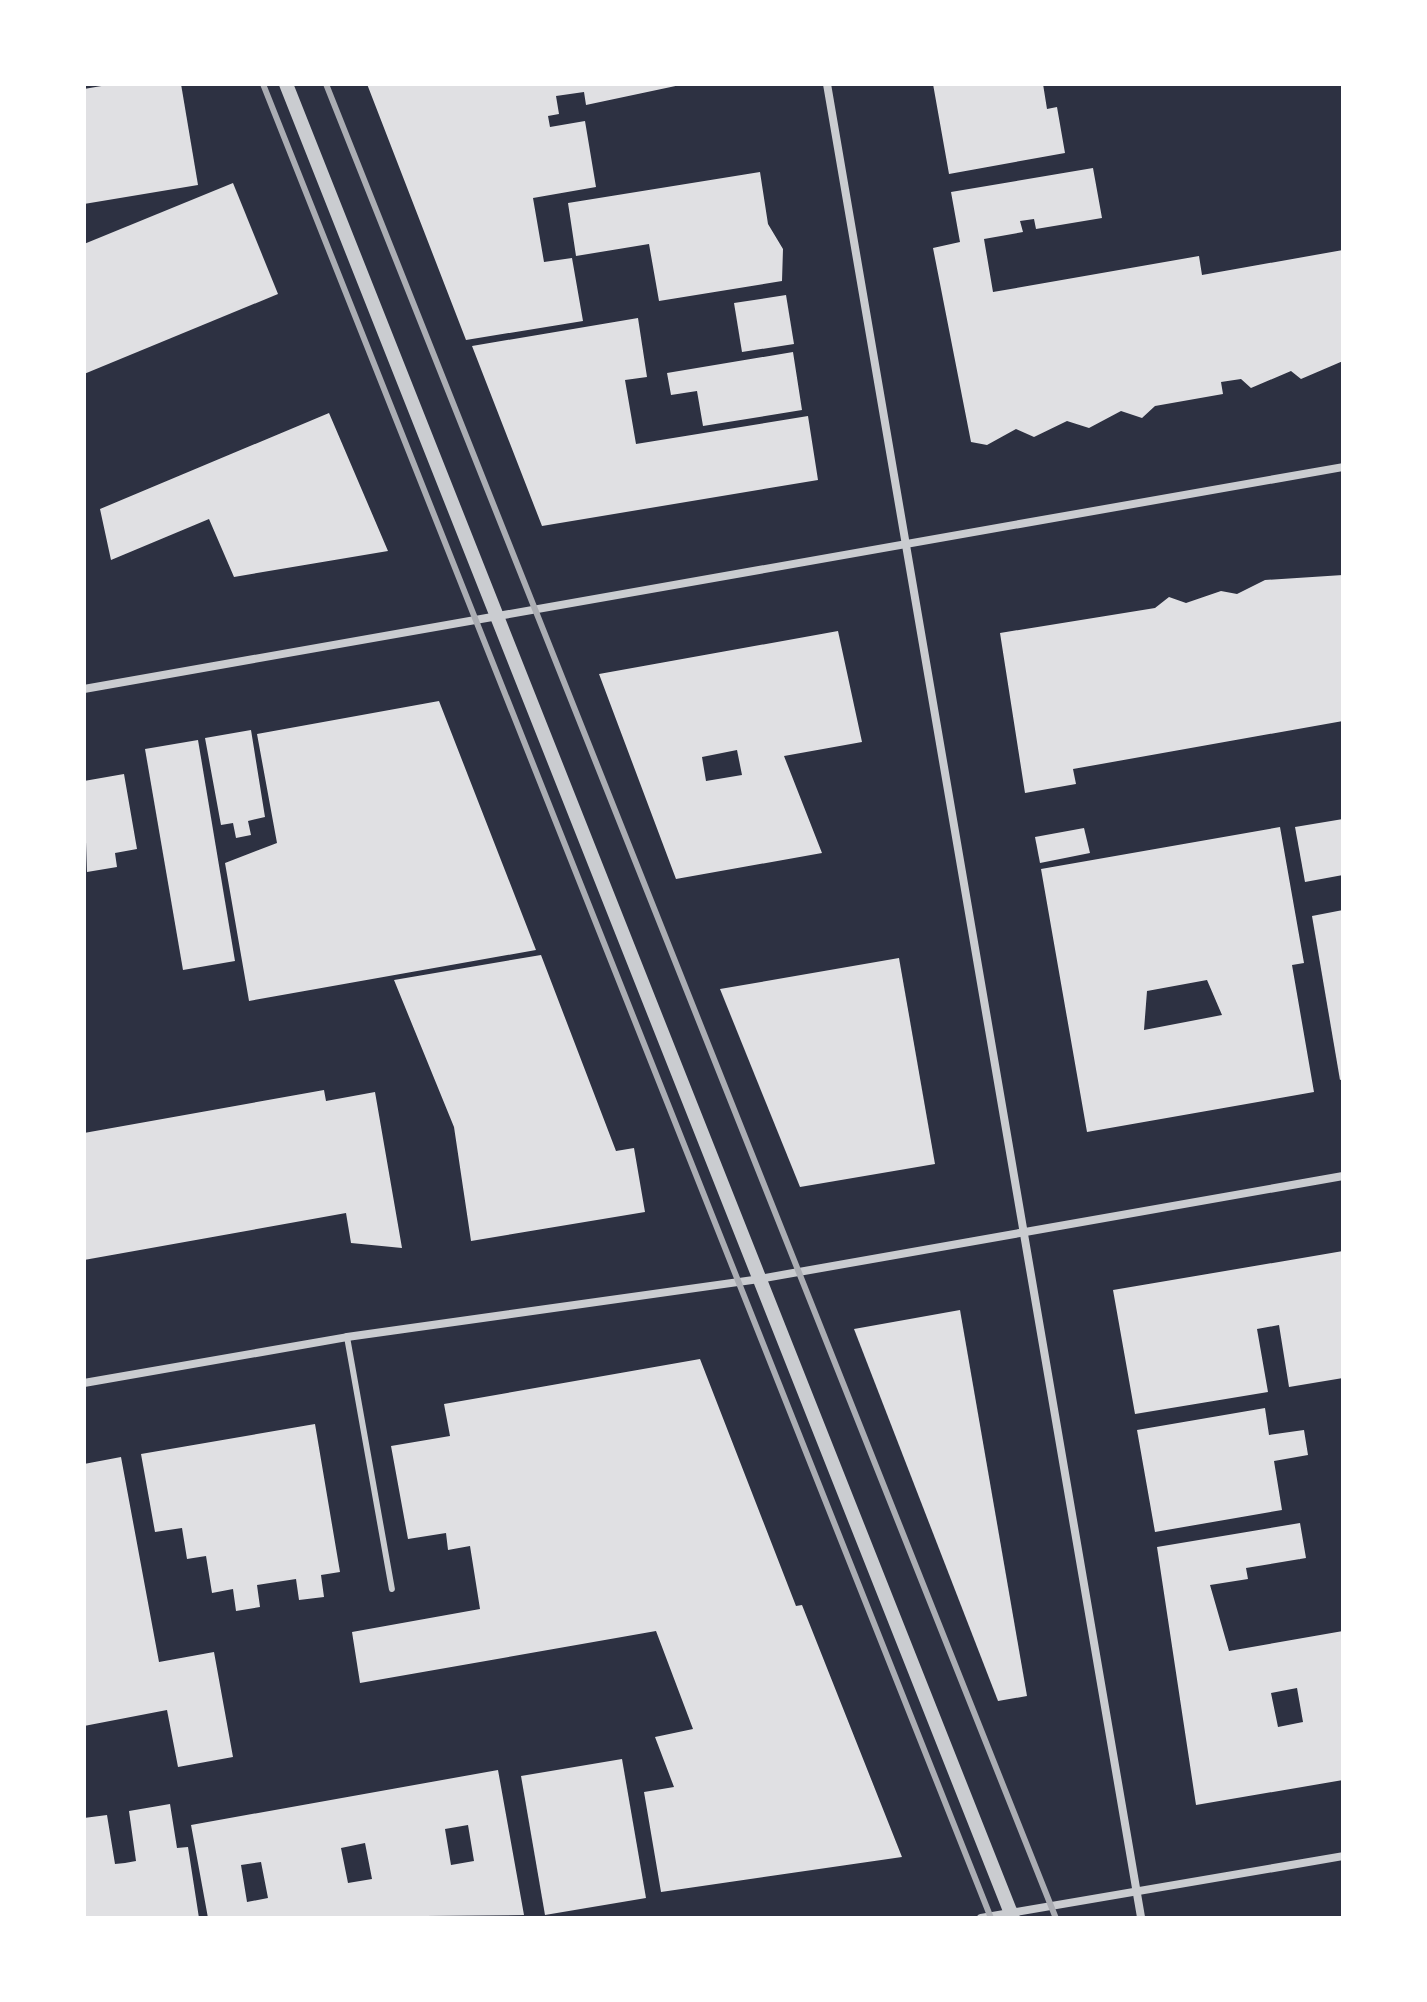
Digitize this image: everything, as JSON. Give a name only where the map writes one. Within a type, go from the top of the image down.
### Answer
[{"type":"street","points":[[286,84],[1012,1915]]},
{"type":"street","points":[[827,84],[1141,1918]]},
{"type":"street","points":[[84,689],[497,613],[1343,467]]},
{"type":"street","points":[[84,1383],[347,1337],[759,1279],[1343,1176]]},
{"type":"street","points":[[981,1918],[1343,1856]]},
{"type":"lane","points":[[347,1337],[392,1589]]},
{"type":"building","points":[[113,84],[181,84],[198,185],[84,204],[84,89]]},
{"type":"building","points":[[367,84],[685,84],[586,105],[584,92],[556,96],[559,114],[548,116],[550,127],[585,121],[596,187],[533,198],[544,262],[572,258],[583,321],[466,340]]},
{"type":"building","points":[[933,84],[1043,84],[1047,109],[1057,107],[1065,153],[949,174]]},
{"type":"building","points":[[1093,168],[1102,218],[1036,229],[1034,219],[1020,221],[1023,232],[984,239],[993,292],[1199,256],[1202,275],[1343,250],[1343,361],[1301,379],[1291,371],[1251,388],[1241,379],[1221,382],[1223,394],[1155,406],[1142,418],[1121,411],[1089,428],[1067,421],[1034,437],[1016,429],[987,445],[971,442],[933,248],[960,242],[951,192]]},
{"type":"building","points":[[760,172],[768,224],[783,249],[782,281],[659,301],[649,244],[576,256],[568,203]]},
{"type":"building","points":[[233,183],[278,294],[84,374],[84,244]]},
{"type":"building","points":[[786,295],[794,344],[742,352],[734,303]]},
{"type":"building","points":[[638,318],[647,377],[625,380],[636,444],[808,416],[818,480],[542,526],[472,346]]},
{"type":"building","points":[[793,352],[802,410],[703,426],[697,391],[671,395],[667,373]]},
{"type":"building","points":[[329,413],[388,551],[234,577],[209,519],[111,560],[100,509]]},
{"type":"building","points":[[1343,575],[1343,721],[1073,769],[1076,784],[1025,793],[1000,633],[1155,608],[1169,597],[1186,603],[1221,591],[1237,594],[1265,580]]},
{"type":"building","points":[[838,631],[862,742],[784,756],[822,853],[676,879],[599,674]],"holes":[[[737,750],[742,775],[706,781],[702,757]]]},
{"type":"building","points":[[439,701],[536,950],[249,1001],[225,863],[277,843],[257,734]]},
{"type":"building","points":[[251,730],[265,817],[248,821],[251,835],[236,838],[233,823],[221,825],[205,738]]},
{"type":"building","points":[[198,740],[235,961],[183,970],[145,749]]},
{"type":"building","points":[[124,774],[137,849],[115,853],[117,867],[87,872],[84,781]]},
{"type":"building","points":[[1343,819],[1343,875],[1305,882],[1295,827]]},
{"type":"building","points":[[1280,827],[1304,963],[1292,965],[1314,1092],[1087,1132],[1041,869]],"holes":[[[1207,980],[1222,1015],[1144,1030],[1147,991]]]},
{"type":"building","points":[[1084,828],[1090,853],[1040,863],[1035,837]]},
{"type":"building","points":[[1343,910],[1343,1079],[1340,1080],[1312,916]]},
{"type":"building","points":[[541,955],[616,1151],[634,1148],[645,1212],[471,1241],[454,1127],[394,980]]},
{"type":"building","points":[[899,958],[935,1164],[800,1187],[720,989]]},
{"type":"building","points":[[324,1090],[326,1101],[375,1092],[402,1248],[351,1243],[346,1213],[84,1260],[84,1133]]},
{"type":"building","points":[[1343,1251],[1343,1378],[1289,1387],[1279,1325],[1257,1329],[1268,1392],[1135,1414],[1113,1290]]},
{"type":"building","points":[[960,1310],[1027,1696],[998,1701],[854,1329]]},
{"type":"building","points":[[700,1359],[796,1606],[802,1605],[902,1857],[661,1892],[644,1792],[674,1787],[655,1737],[693,1729],[656,1631],[360,1683],[352,1632],[480,1609],[470,1546],[448,1550],[446,1533],[408,1539],[391,1446],[450,1436],[444,1404]]},
{"type":"building","points":[[1265,1408],[1269,1435],[1304,1430],[1308,1455],[1274,1461],[1282,1510],[1155,1532],[1137,1430]]},
{"type":"building","points":[[315,1424],[340,1572],[321,1575],[324,1597],[299,1600],[296,1579],[257,1585],[260,1607],[236,1611],[233,1589],[212,1593],[206,1556],[187,1559],[182,1528],[155,1532],[141,1454]]},
{"type":"building","points":[[121,1457],[159,1662],[214,1652],[233,1757],[178,1767],[167,1710],[84,1726],[84,1464]]},
{"type":"building","points":[[1300,1523],[1306,1558],[1246,1568],[1248,1579],[1210,1585],[1229,1651],[1343,1631],[1343,1780],[1196,1805],[1157,1547]],"holes":[[[1297,1688],[1303,1722],[1278,1727],[1271,1693]]]},
{"type":"building","points":[[622,1759],[646,1898],[545,1915],[521,1776]]},
{"type":"building","points":[[498,1770],[524,1915],[208,1918],[191,1825]],"holes":[[[468,1825],[474,1861],[451,1865],[445,1829]],[[365,1843],[372,1879],[348,1883],[341,1848]],[[261,1862],[268,1898],[247,1902],[241,1865]]]},
{"type":"building","points":[[170,1804],[177,1848],[188,1847],[199,1918],[84,1918],[84,1818],[107,1815],[115,1864],[125,1863],[136,1861],[129,1811]]},
{"type":"railway","points":[[263,84],[991,1918]]},
{"type":"railway","points":[[326,84],[1056,1918]]}]
